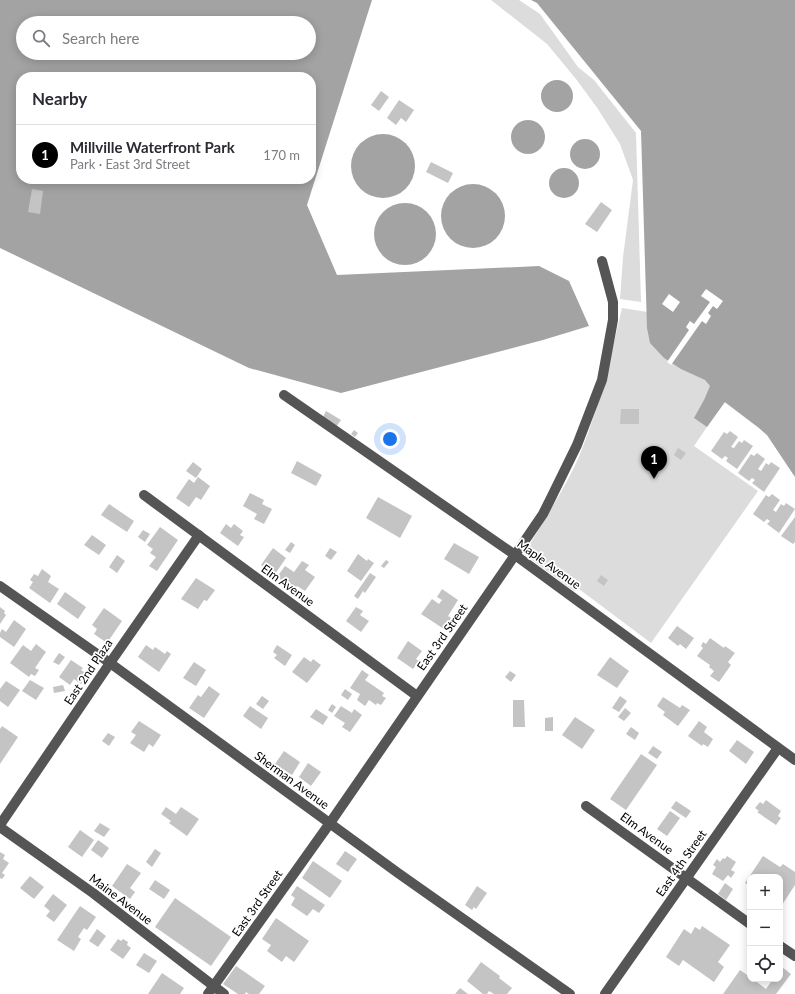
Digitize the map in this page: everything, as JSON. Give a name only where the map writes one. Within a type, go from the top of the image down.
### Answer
[{"type":"street","name":"East 3rd Street","points":[[211,990],[330,823],[515,555],[552,496],[577,445],[602,380],[614,320],[613,302],[602,261]]},
{"type":"street","name":"Maple Avenue","points":[[284,395],[515,555],[795,760]]},
{"type":"street","name":"Elm Avenue","points":[[144,495],[417,696]]},
{"type":"street","name":"East 2nd Plaza","points":[[0,826],[110,663],[199,535]]},
{"type":"street","name":"Sherman Avenue","points":[[0,586],[110,663],[330,823],[570,994]]},
{"type":"street","name":"East 4th Street","points":[[605,994],[778,748]]},
{"type":"street","name":"Elm Avenue","points":[[586,806],[747,922]]},
{"type":"street","name":"Maine Avenue","points":[[0,826],[93,893],[211,990],[224,994]]},
{"type":"street","points":[[783,948],[795,956]]},
{"type":"shaded area","points":[[0,0],[372,0],[316,177],[316,72],[16,72],[16,184],[314,184],[307,205],[337,275],[539,266],[569,281],[589,326],[543,340],[341,393],[249,368],[0,248]]},
{"type":"shaded area","points":[[491,0],[519,0],[540,14],[578,67],[594,80],[636,133],[641,302],[620,299],[623,257],[633,180],[620,144],[598,109],[576,79],[547,44]]},
{"type":"shaded area","points":[[531,0],[795,0],[795,477],[767,435],[725,402],[707,427],[694,418],[710,386],[705,380],[681,369],[664,358],[650,343],[647,328],[641,131],[537,3]]},
{"type":"shaded area","points":[[554,80],[560,80],[570,87],[573,96],[572,102],[566,109],[560,112],[554,112],[544,105],[541,99],[541,93],[548,83]]},
{"type":"shaded area","points":[[528,120],[540,125],[545,137],[540,149],[528,154],[516,149],[511,137],[516,125]]},
{"type":"shaded area","points":[[377,134],[389,134],[406,143],[413,154],[415,166],[413,178],[406,189],[389,198],[377,198],[365,193],[356,184],[351,172],[351,160],[356,148],[365,139]]},
{"type":"shaded area","points":[[585,139],[596,143],[600,154],[596,165],[585,169],[574,165],[570,154],[574,143]]},
{"type":"shaded area","points":[[564,168],[570,169],[578,177],[578,189],[570,197],[564,198],[558,197],[550,189],[549,183],[550,177],[558,169]]},
{"type":"shaded area","points":[[473,184],[491,190],[499,198],[505,216],[499,234],[491,242],[473,248],[455,242],[447,234],[441,216],[447,198],[455,190]]},
{"type":"shaded area","points":[[405,203],[422,208],[427,212],[431,217],[436,234],[431,251],[427,256],[422,260],[405,265],[388,260],[383,256],[379,251],[374,234],[379,217],[383,212],[388,208]]},
{"type":"shaded area","points":[[701,303],[795,477],[767,435],[724,402],[694,446],[758,491],[651,643],[579,589],[574,591],[532,560],[527,555],[526,551],[563,488],[582,449],[600,397],[622,308],[648,312]]},
{"type":"pier","points":[[706,289],[723,301],[717,309],[713,306],[708,313],[711,316],[706,324],[702,321],[671,365],[667,362],[689,330],[686,327],[690,321],[694,324],[710,302],[701,296]]},
{"type":"pier","points":[[669,294],[680,302],[673,312],[662,304]]},
{"type":"building","points":[[381,91],[389,97],[379,111],[371,105]]},
{"type":"building","points":[[399,100],[414,110],[406,122],[401,118],[396,125],[387,118]]},
{"type":"building","points":[[431,162],[453,173],[448,183],[426,172]]},
{"type":"building","points":[[32,189],[43,191],[40,214],[28,212]]},
{"type":"building","points":[[601,202],[612,210],[597,232],[585,224]]},
{"type":"building","points":[[621,409],[639,409],[639,424],[620,424]]},
{"type":"building","points":[[326,411],[341,420],[336,427],[322,419]]},
{"type":"building","points":[[354,430],[358,433],[355,437],[351,434]]},
{"type":"building","points":[[730,431],[738,437],[731,447],[734,448],[739,441],[742,443],[744,440],[753,446],[737,469],[726,461],[728,458],[725,456],[722,459],[711,451],[724,432],[727,434]]},
{"type":"building","points":[[678,448],[686,453],[681,460],[674,455]]},
{"type":"building","points":[[757,453],[765,459],[758,469],[761,471],[766,463],[769,465],[771,462],[780,468],[764,492],[752,483],[755,480],[752,478],[749,481],[738,473],[751,454],[754,456]]},
{"type":"building","points":[[297,461],[322,475],[316,486],[291,473]]},
{"type":"building","points":[[193,462],[202,469],[196,478],[186,471]]},
{"type":"building","points":[[198,477],[210,486],[201,500],[196,497],[189,507],[176,498],[189,479],[194,483]]},
{"type":"building","points":[[250,493],[264,500],[262,504],[272,509],[264,524],[254,519],[257,514],[243,506]]},
{"type":"building","points":[[772,494],[780,500],[773,510],[776,512],[781,504],[784,506],[786,503],[795,509],[779,533],[767,524],[770,521],[767,519],[764,522],[753,514],[766,495],[769,497]]},
{"type":"building","points":[[378,497],[412,516],[400,538],[366,518]]},
{"type":"building","points":[[109,504],[134,521],[127,532],[101,515]]},
{"type":"building","points":[[795,517],[795,542],[793,544],[781,536]]},
{"type":"building","points":[[226,524],[231,528],[234,524],[243,531],[240,535],[244,537],[238,546],[220,533]]},
{"type":"building","points":[[160,527],[178,540],[157,571],[149,566],[156,557],[150,553],[153,549],[147,545]]},
{"type":"building","points":[[143,530],[150,534],[145,542],[138,537]]},
{"type":"building","points":[[92,535],[106,545],[99,555],[84,545]]},
{"type":"building","points":[[291,542],[295,545],[290,553],[285,550]]},
{"type":"building","points":[[454,543],[479,557],[469,574],[444,559]]},
{"type":"building","points":[[273,548],[286,558],[275,574],[261,565]]},
{"type":"building","points":[[330,548],[337,552],[331,560],[325,556]]},
{"type":"building","points":[[358,554],[367,561],[368,559],[374,563],[361,581],[347,571]]},
{"type":"building","points":[[117,555],[125,561],[117,573],[109,567]]},
{"type":"building","points":[[386,560],[389,562],[384,568],[381,566]]},
{"type":"building","points":[[302,561],[309,565],[305,570],[315,577],[305,591],[297,586],[295,589],[277,577],[285,566],[294,572]]},
{"type":"building","points":[[42,569],[51,576],[48,582],[59,589],[50,603],[29,588],[33,582],[30,580],[34,574],[38,576]]},
{"type":"building","points":[[370,573],[376,577],[365,593],[363,591],[358,599],[354,596]]},
{"type":"building","points":[[601,575],[608,580],[604,586],[597,581]]},
{"type":"building","points":[[196,578],[215,590],[207,601],[204,600],[198,609],[181,599]]},
{"type":"building","points":[[442,589],[458,600],[448,616],[451,618],[444,629],[421,614],[432,599],[439,604],[442,600],[437,597]]},
{"type":"building","points":[[65,592],[86,607],[78,619],[57,604]]},
{"type":"building","points":[[0,607],[5,611],[4,613],[6,615],[0,624]]},
{"type":"building","points":[[356,607],[363,611],[360,615],[369,621],[361,632],[346,621]]},
{"type":"building","points":[[104,608],[122,621],[107,643],[94,634],[97,629],[92,625]]},
{"type":"building","points":[[14,620],[26,629],[14,647],[0,637],[0,633],[2,629],[6,632]]},
{"type":"building","points":[[677,626],[694,638],[686,649],[680,644],[678,646],[668,638]]},
{"type":"building","points":[[710,638],[724,648],[725,646],[735,653],[728,662],[731,665],[719,682],[710,676],[714,671],[709,667],[710,665],[697,656],[703,648],[701,646],[703,642],[706,644]]},
{"type":"building","points":[[408,641],[422,651],[416,659],[419,661],[413,669],[397,658]]},
{"type":"building","points":[[36,644],[46,652],[35,668],[39,670],[35,676],[31,674],[29,677],[10,663],[23,645],[31,651]]},
{"type":"building","points":[[146,645],[153,650],[155,647],[165,654],[167,651],[171,654],[159,672],[138,657]]},
{"type":"building","points":[[277,645],[292,655],[285,666],[274,658],[277,655],[273,652]]},
{"type":"building","points":[[59,653],[65,657],[59,665],[53,662]]},
{"type":"building","points":[[304,657],[311,662],[313,659],[321,665],[307,683],[292,672]]},
{"type":"building","points":[[610,657],[629,671],[617,688],[597,675]]},
{"type":"building","points":[[71,660],[83,668],[81,670],[87,674],[81,684],[74,679],[70,685],[59,677]]},
{"type":"building","points":[[194,662],[206,670],[196,686],[183,678]]},
{"type":"building","points":[[362,670],[369,675],[365,680],[384,693],[382,696],[386,698],[381,705],[377,703],[376,705],[369,700],[365,706],[357,700],[360,694],[350,688]]},
{"type":"building","points":[[510,671],[516,675],[511,682],[505,677]]},
{"type":"building","points":[[30,680],[44,688],[36,700],[22,691]]},
{"type":"building","points":[[6,681],[20,690],[8,707],[0,701],[0,689]]},
{"type":"building","points":[[63,685],[65,691],[54,693],[53,687]]},
{"type":"building","points":[[209,686],[220,694],[204,718],[189,708],[198,695],[201,697]]},
{"type":"building","points":[[345,689],[352,694],[348,700],[341,695]]},
{"type":"building","points":[[262,696],[269,701],[263,709],[256,704]]},
{"type":"building","points":[[620,696],[627,701],[619,712],[612,708]]},
{"type":"building","points":[[663,697],[680,708],[682,705],[690,710],[678,726],[663,715],[665,712],[657,706]]},
{"type":"building","points":[[513,700],[524,700],[525,727],[513,727]]},
{"type":"building","points":[[332,704],[336,707],[332,713],[328,710]]},
{"type":"building","points":[[250,706],[268,718],[261,729],[243,716]]},
{"type":"building","points":[[341,706],[352,713],[354,709],[362,715],[350,732],[342,727],[345,723],[334,716]]},
{"type":"building","points":[[625,708],[631,713],[624,721],[618,717]]},
{"type":"building","points":[[316,709],[328,717],[323,725],[310,717]]},
{"type":"building","points":[[553,717],[553,731],[545,731],[545,718]]},
{"type":"building","points":[[575,717],[595,730],[582,749],[562,735]]},
{"type":"building","points":[[139,721],[161,735],[153,747],[149,744],[144,752],[130,743],[136,735],[131,732]]},
{"type":"building","points":[[699,721],[707,727],[704,732],[713,739],[708,747],[703,744],[702,746],[688,736]]},
{"type":"building","points":[[2,726],[18,737],[0,764],[0,729]]},
{"type":"building","points":[[631,727],[639,733],[635,740],[626,734]]},
{"type":"building","points":[[108,733],[115,737],[109,746],[102,741]]},
{"type":"building","points":[[737,740],[754,752],[746,764],[729,751]]},
{"type":"building","points":[[653,746],[662,752],[657,759],[648,753]]},
{"type":"building","points":[[284,751],[300,762],[292,775],[275,764]]},
{"type":"building","points":[[641,754],[657,765],[626,810],[610,799]]},
{"type":"building","points":[[308,763],[321,772],[311,786],[299,777]]},
{"type":"building","points":[[766,800],[781,811],[778,816],[781,818],[776,825],[757,812],[759,811],[755,808],[760,802],[763,804]]},
{"type":"building","points":[[676,801],[691,811],[686,818],[671,808]]},
{"type":"building","points":[[166,807],[176,814],[181,807],[199,819],[187,836],[169,823],[171,821],[161,814]]},
{"type":"building","points":[[670,811],[680,818],[667,836],[657,829]]},
{"type":"building","points":[[100,823],[110,829],[104,837],[94,831]]},
{"type":"building","points":[[80,830],[94,840],[82,857],[68,847]]},
{"type":"building","points":[[98,840],[109,848],[102,858],[91,850]]},
{"type":"building","points":[[155,849],[161,853],[152,867],[146,862]]},
{"type":"building","points":[[345,851],[357,859],[348,872],[336,864]]},
{"type":"building","points":[[0,852],[5,855],[3,859],[9,863],[2,873],[5,875],[2,879],[0,878]]},
{"type":"building","points":[[727,856],[736,862],[731,870],[735,872],[731,878],[728,875],[723,881],[712,874],[716,867],[713,865],[717,859],[720,862]]},
{"type":"building","points":[[763,856],[780,867],[783,864],[795,872],[795,885],[783,903],[783,874],[751,874]]},
{"type":"building","points":[[313,861],[342,881],[330,898],[302,878]]},
{"type":"building","points":[[127,864],[141,873],[130,888],[135,892],[130,899],[112,886]]},
{"type":"building","points":[[30,876],[44,887],[34,899],[20,888]]},
{"type":"building","points":[[155,880],[170,890],[164,899],[149,889]]},
{"type":"building","points":[[725,883],[733,889],[726,900],[718,894]]},
{"type":"building","points":[[297,886],[325,905],[319,913],[313,909],[307,916],[291,905],[295,898],[291,895]]},
{"type":"building","points":[[477,886],[487,893],[476,909],[474,907],[472,910],[465,905]]},
{"type":"building","points":[[53,894],[67,905],[54,922],[46,916],[50,911],[44,906]]},
{"type":"building","points":[[175,898],[231,937],[211,966],[155,927]]},
{"type":"building","points":[[80,906],[96,917],[87,930],[84,928],[78,937],[81,939],[74,951],[57,940]]},
{"type":"building","points":[[276,918],[309,941],[294,962],[286,956],[282,962],[267,951],[271,945],[262,939]]},
{"type":"building","points":[[702,926],[730,945],[718,962],[724,967],[714,982],[683,960],[679,966],[666,957],[684,929],[691,934],[695,927],[700,930]]},
{"type":"building","points":[[97,929],[106,936],[98,947],[89,941]]},
{"type":"building","points":[[118,939],[121,941],[123,939],[128,942],[127,945],[131,948],[123,959],[110,950]]},
{"type":"building","points":[[144,953],[157,961],[149,973],[136,965]]},
{"type":"building","points":[[481,962],[500,976],[499,978],[512,988],[507,994],[494,994],[489,991],[487,994],[483,994],[467,981]]},
{"type":"building","points":[[236,966],[265,986],[259,994],[249,994],[246,992],[245,994],[238,994],[223,984]]},
{"type":"building","points":[[783,968],[791,974],[776,994],[723,994],[740,970],[747,975],[747,982],[757,982],[766,989],[771,982],[783,982]]},
{"type":"building","points":[[162,973],[184,988],[180,994],[148,994]]},
{"type":"building","points":[[460,988],[468,994],[455,994]]},
{"type":"place","name":"Millville Waterfront Park","points":[[654,479]]}]
